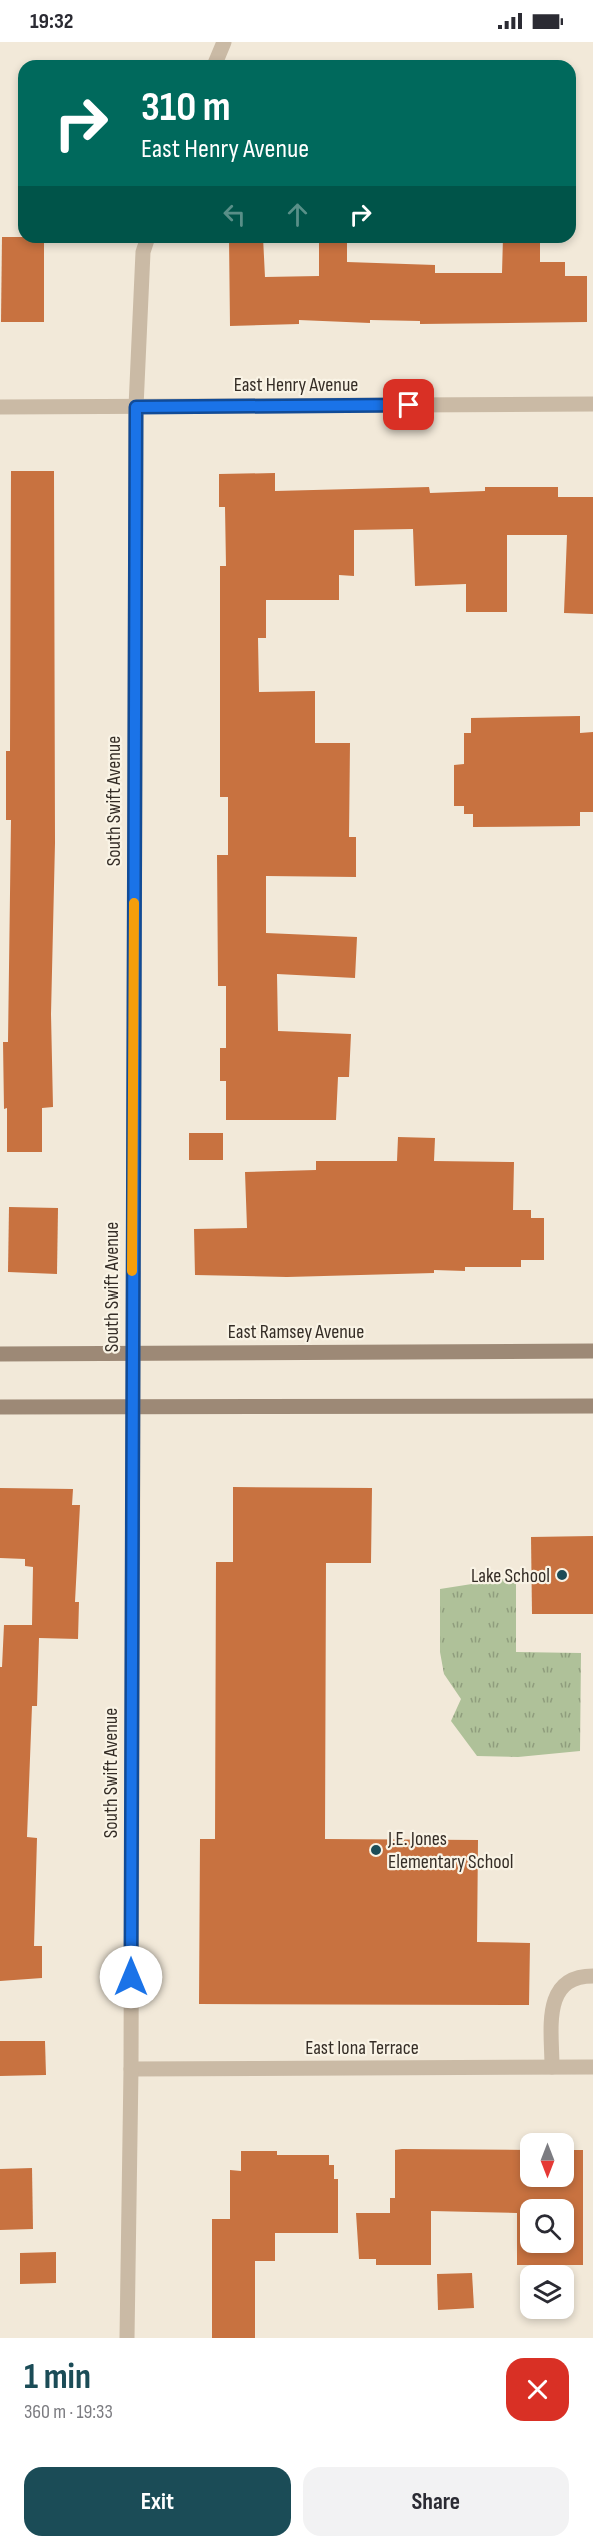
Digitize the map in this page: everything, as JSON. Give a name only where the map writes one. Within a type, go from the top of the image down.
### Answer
[{"type":"street","points":[[216,60],[224,42]]},
{"type":"street","name":"South Swift Avenue","points":[[127,2338],[131,2069],[131,1353],[136,407],[142,252],[146,243]]},
{"type":"street","name":"East Henry Avenue","points":[[0,407],[593,404]]},
{"type":"street","name":"East Ramsey Avenue","points":[[0,1354],[593,1351]]},
{"type":"street","points":[[0,1407],[593,1406]]},
{"type":"street","points":[[552,2067],[552,2009],[557,1992],[567,1982],[581,1976],[593,1976]]},
{"type":"street","name":"East Iona Terrace","points":[[131,2069],[593,2067]]},
{"type":"green space","points":[[516,1577],[516,1652],[581,1653],[580,1751],[518,1757],[477,1756],[451,1721],[461,1699],[444,1674],[440,1652],[440,1589]]},
{"type":"building","points":[[2,237],[18,237],[18,243],[44,243],[44,322],[1,322]]},
{"type":"building","points":[[229,243],[263,243],[265,277],[319,276],[319,243],[347,243],[347,262],[435,265],[435,273],[502,273],[503,243],[540,243],[540,262],[565,262],[565,276],[587,276],[587,322],[420,324],[420,321],[370,320],[370,323],[299,320],[299,324],[230,326]]},
{"type":"building","points":[[11,471],[54,471],[55,843],[51,1014],[53,1107],[42,1108],[42,1152],[7,1152],[7,1108],[4,1109],[3,1042],[8,1042],[11,820],[6,820],[6,751],[10,751]]},
{"type":"building","points":[[275,473],[275,491],[429,487],[430,493],[485,491],[485,487],[558,487],[558,497],[593,497],[593,614],[564,613],[567,535],[507,535],[507,612],[466,612],[466,584],[415,586],[413,529],[354,530],[354,576],[339,575],[339,600],[266,600],[266,638],[258,638],[259,692],[315,691],[315,743],[350,743],[349,837],[356,837],[356,877],[266,876],[266,933],[357,937],[355,978],[277,974],[278,1031],[351,1034],[349,1077],[338,1077],[336,1120],[226,1120],[226,1081],[220,1081],[220,1048],[226,1048],[226,986],[218,986],[217,855],[228,855],[228,797],[220,797],[220,566],[226,566],[225,507],[219,507],[219,474]]},
{"type":"building","points":[[580,716],[580,733],[593,732],[593,812],[580,812],[580,826],[473,827],[473,814],[464,814],[464,806],[454,806],[454,765],[464,764],[464,733],[471,733],[471,718]]},
{"type":"building","points":[[189,1133],[223,1133],[223,1160],[189,1160]]},
{"type":"building","points":[[398,1137],[435,1138],[434,1161],[514,1162],[513,1210],[531,1210],[531,1218],[544,1218],[544,1260],[521,1260],[521,1267],[465,1267],[465,1271],[434,1270],[434,1273],[287,1277],[195,1275],[194,1229],[247,1228],[245,1172],[316,1170],[316,1161],[397,1161]]},
{"type":"building","points":[[9,1207],[58,1208],[57,1274],[8,1272]]},
{"type":"building","points":[[233,1487],[372,1488],[371,1563],[326,1563],[325,1839],[478,1840],[477,1942],[530,1943],[529,2005],[199,2004],[200,1839],[215,1839],[216,1562],[233,1562]]},
{"type":"building","points":[[0,1488],[73,1489],[72,1505],[80,1505],[75,1602],[79,1602],[78,1639],[39,1638],[37,1706],[32,1706],[27,1837],[37,1838],[34,1946],[42,1946],[42,1978],[0,1981],[0,1667],[2,1667],[4,1625],[32,1625],[33,1567],[25,1566],[25,1559],[0,1558]]},
{"type":"building","name":"Lake School","points":[[593,1536],[593,1614],[532,1614],[531,1537]]},
{"type":"building","points":[[0,2041],[45,2041],[46,2075],[0,2076]]},
{"type":"building","points":[[395,2150],[520,2150],[520,2187],[574,2187],[574,2150],[583,2150],[583,2265],[517,2265],[517,2213],[431,2211],[431,2265],[376,2265],[376,2259],[359,2259],[356,2213],[390,2213],[390,2198],[395,2198]]},
{"type":"building","points":[[241,2151],[277,2151],[277,2155],[329,2155],[329,2165],[334,2165],[334,2179],[338,2179],[338,2233],[275,2233],[275,2261],[255,2261],[255,2338],[212,2338],[212,2219],[230,2219],[230,2170],[241,2171]]},
{"type":"building","points":[[32,2168],[33,2229],[0,2230],[0,2169]]},
{"type":"building","points":[[56,2252],[56,2283],[20,2284],[20,2253]]},
{"type":"building","points":[[472,2273],[474,2308],[438,2310],[437,2274]]},
{"type":"slow traffic","points":[[132,1271],[134,903]]},
{"type":"place","name":"Lake School","points":[[562,1575]]},
{"type":"place","name":"J.E. Jones Elementary School","points":[[376,1850]]},
{"type":"route","points":[[131,1977],[131,1322],[136,407],[409,405]]}]
